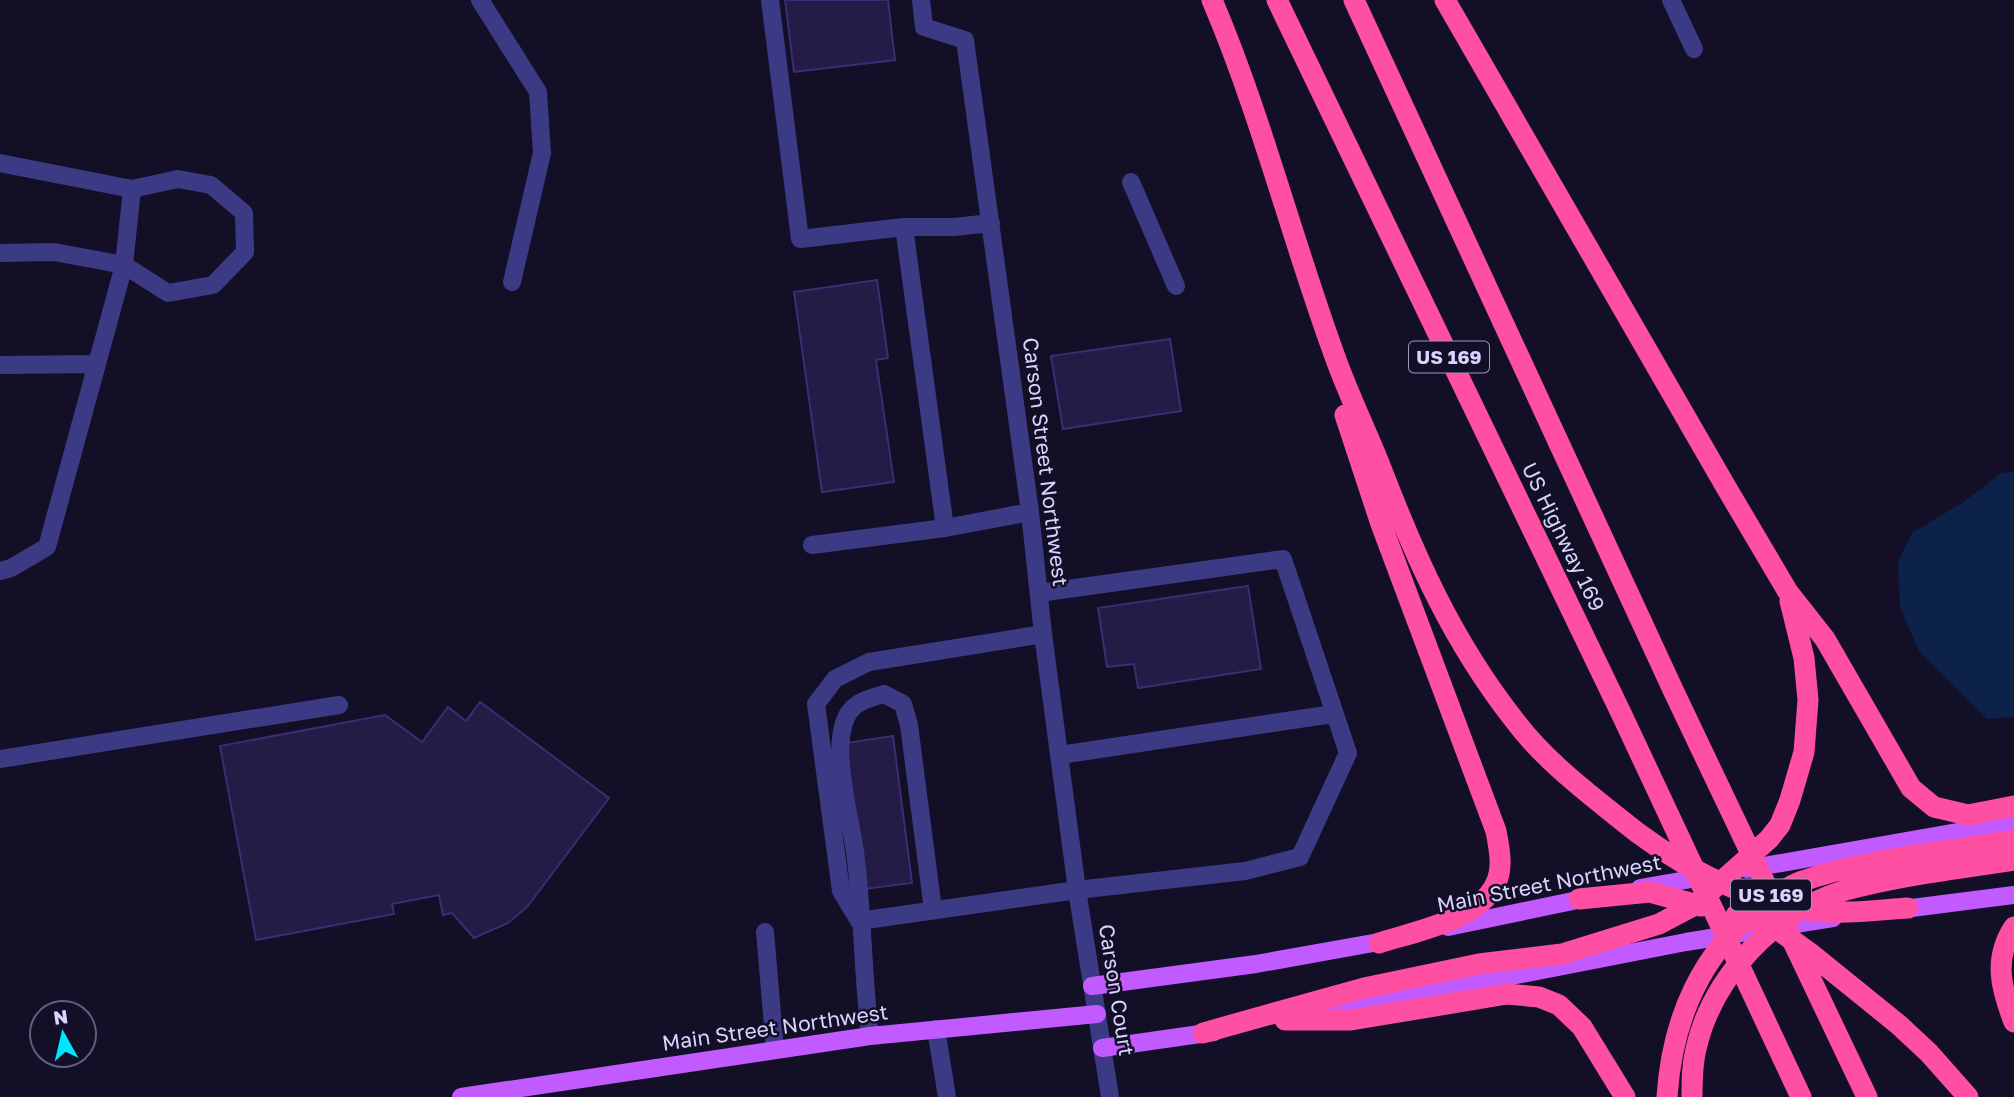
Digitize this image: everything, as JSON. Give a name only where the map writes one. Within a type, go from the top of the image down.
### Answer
[{"type":"highway","points":[[1212,0],[1243,72],[1334,355],[1434,598],[1480,673],[1516,723],[1546,755],[1636,832],[1770,901],[1804,909],[1843,911],[1908,908]]},
{"type":"highway","name":"US Highway 169","points":[[1277,0],[1621,713],[1801,1097]]},
{"type":"highway","name":"US Highway 169","points":[[1354,0],[1674,692],[1867,1097]]},
{"type":"highway","points":[[1445,0],[1636,335],[1788,592],[1825,639],[1911,788],[1934,807],[1968,815],[2014,806]]},
{"type":"highway","points":[[1334,355],[1344,412],[1381,524],[1496,831],[1501,858],[1495,885],[1478,905],[1452,920],[1379,943]]},
{"type":"highway","points":[[1203,1033],[1364,988],[1479,964],[1562,954],[1658,924],[1695,905],[1721,876],[1780,825],[1790,800],[1804,751],[1808,700],[1806,677],[1788,592]]},
{"type":"highway","points":[[1667,1097],[1672,1049],[1681,1015],[1705,968],[1728,935],[1746,918],[1798,883],[1830,873],[2014,840]]},
{"type":"highway","points":[[1692,1097],[1694,1057],[1706,1017],[1733,972],[1774,927],[1804,909],[1846,890],[2014,860]]},
{"type":"highway","points":[[1579,900],[1650,892],[1774,927],[1899,1025],[1929,1053],[1968,1097]]},
{"type":"highway","points":[[2014,927],[2002,949],[2000,974],[2014,1022]]},
{"type":"highway","points":[[1285,1020],[1351,1020],[1507,994],[1539,997],[1559,1005],[1582,1027],[1625,1097]]},
{"type":"main road","name":"Main Street Northwest","points":[[1093,986],[1256,964],[1379,943],[1579,900],[2014,822]]},
{"type":"main road","points":[[1102,1048],[1285,1020],[1774,927],[2014,895]]},
{"type":"main road","name":"Main Street Northwest","points":[[461,1097],[870,1036],[1097,1014]]},
{"type":"street","points":[[480,0],[538,92],[542,153],[512,282]]},
{"type":"street","points":[[770,0],[800,239],[904,227],[954,227],[991,223]]},
{"type":"street","name":"Carson Street Northwest","points":[[921,0],[924,27],[965,40],[1030,512],[1043,634],[1077,890]]},
{"type":"street","points":[[1671,0],[1694,50]]},
{"type":"street","points":[[0,163],[132,189],[178,179],[211,184],[244,213],[245,252],[213,285],[168,293],[124,265],[54,252],[0,253]]},
{"type":"street","points":[[1131,182],[1175,286]]},
{"type":"street","points":[[0,570],[11,568],[47,547],[124,265],[132,189]]},
{"type":"street","points":[[904,227],[945,528]]},
{"type":"street","points":[[0,365],[97,364]]},
{"type":"street","points":[[811,545],[945,528],[1030,512]]},
{"type":"street","points":[[859,921],[1077,890],[1245,871],[1300,857],[1348,754],[1283,559],[1039,593]]},
{"type":"street","points":[[859,921],[841,891],[816,704],[835,679],[869,662],[1043,634]]},
{"type":"street","points":[[870,1036],[859,921],[857,863],[840,745],[844,721],[858,701],[884,694],[903,704],[909,725],[933,910]]},
{"type":"street","points":[[0,759],[338,705]]},
{"type":"street","points":[[1060,755],[1333,714]]},
{"type":"street","name":"Carson Court","points":[[1077,890],[1110,1097]]},
{"type":"street","points":[[765,932],[775,1049]]},
{"type":"street","points":[[936,1029],[947,1097]]},
{"type":"water","points":[[2014,472],[2014,717],[1987,719],[1919,651],[1900,608],[1898,561],[1912,533],[1962,503],[2001,473]]},
{"type":"building","points":[[785,0],[888,0],[895,60],[794,72]]},
{"type":"building","points":[[877,280],[888,358],[876,360],[894,482],[822,492],[794,292]]},
{"type":"building","points":[[1170,339],[1181,411],[1063,429],[1051,356]]},
{"type":"building","points":[[1248,586],[1261,669],[1138,688],[1134,664],[1107,667],[1098,608]]},
{"type":"building","points":[[480,702],[609,798],[527,907],[508,923],[474,938],[452,913],[443,915],[439,895],[392,904],[394,914],[256,940],[220,746],[385,715],[422,742],[448,707],[466,721]]},
{"type":"building","points":[[893,736],[912,883],[865,889],[846,743]]}]
